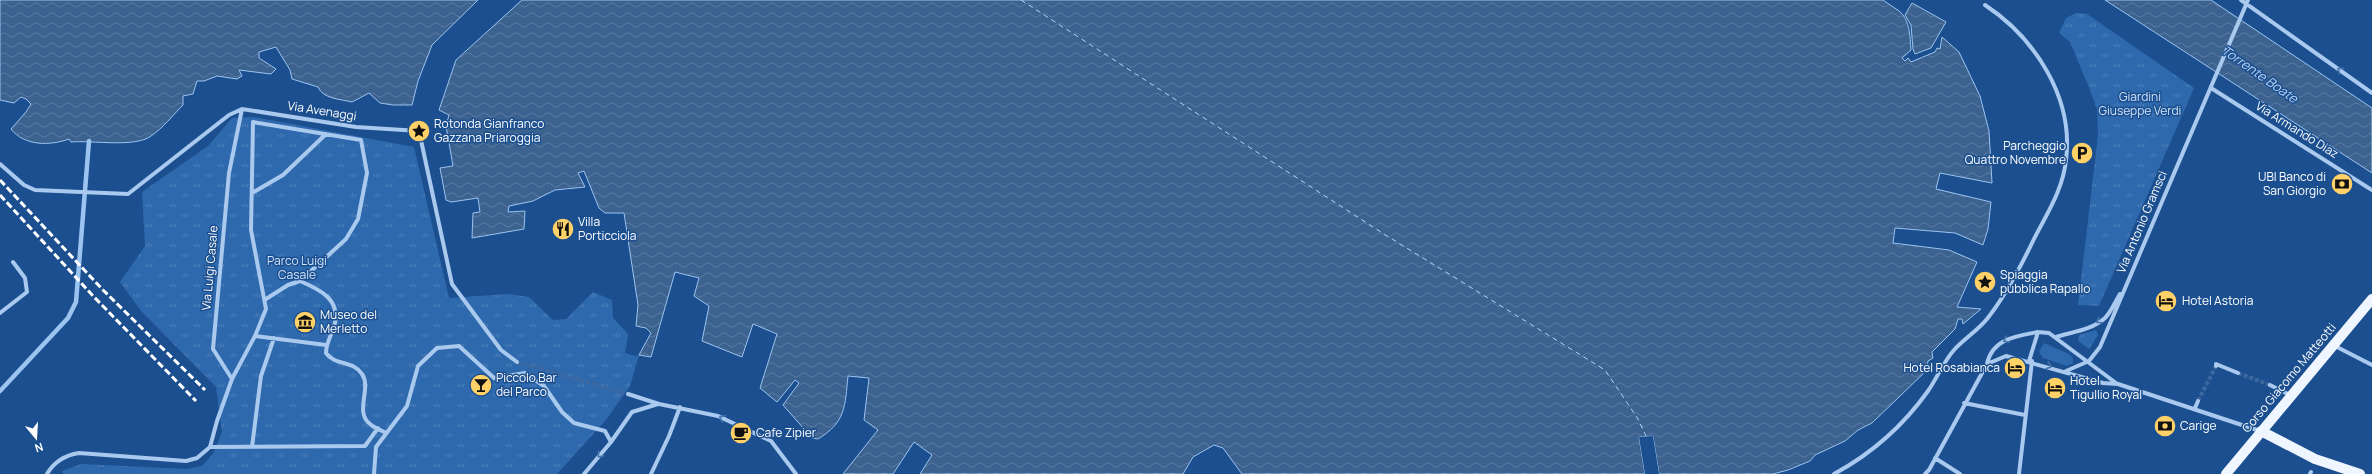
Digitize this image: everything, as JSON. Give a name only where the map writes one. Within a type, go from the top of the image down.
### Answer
[{"type":"main road","name":"Corso Giacomo Matteotti","points":[[2226,474],[2333,345],[2369,306]]},
{"type":"main road","points":[[2262,432],[2315,459],[2360,474]]},
{"type":"street","points":[[2241,0],[2247,2],[2372,93]]},
{"type":"street","name":"Via Antonio Gramsci","points":[[2089,361],[2100,347],[2118,309],[2123,291],[2217,76],[2247,2]]},
{"type":"street","points":[[1834,474],[1855,463],[1878,445],[1909,415],[1938,376],[1953,351],[1986,320],[2018,273],[2055,200],[2066,161],[2067,142],[2064,109],[2056,88],[2032,49],[1997,13],[1985,5]]},
{"type":"street","name":"Via Armando Diaz","points":[[2211,88],[2372,190]]},
{"type":"street","points":[[0,164],[24,185],[35,190],[128,194],[229,115],[242,109]]},
{"type":"street","name":"Via Avenaggi","points":[[242,109],[356,127],[419,131],[452,284],[501,350],[517,362]]},
{"type":"street","name":"Via Luigi Casale","points":[[232,379],[213,349],[228,173],[242,109]]},
{"type":"street","points":[[47,474],[51,467],[68,455],[79,453],[186,461],[197,458],[210,447],[217,421],[232,379],[255,336],[266,309],[266,299],[251,230],[253,122],[362,140],[367,173],[358,219],[346,239],[300,281],[278,290],[266,299]]},
{"type":"street","points":[[252,193],[284,175],[326,134]]},
{"type":"street","points":[[0,313],[27,292],[26,278],[13,262]]},
{"type":"street","points":[[300,281],[320,290],[333,301],[336,315],[326,345],[326,353],[329,358],[354,366],[362,374],[365,381],[363,400],[365,418],[369,424],[386,432]]},
{"type":"street","points":[[2056,337],[2090,327],[2098,322],[2105,317],[2123,291]]},
{"type":"street","points":[[2019,474],[2031,361],[2038,332]]},
{"type":"street","points":[[1924,474],[1935,458],[1964,403],[1987,364],[1989,354],[1995,346],[2017,336],[2038,332],[2056,337],[2118,384]]},
{"type":"street","points":[[255,336],[326,345]]},
{"type":"street","points":[[252,447],[261,376],[274,338]]},
{"type":"street","points":[[2333,345],[2372,365]]},
{"type":"street","points":[[374,474],[376,446],[407,406],[418,366],[437,348],[459,346],[494,378],[525,373],[544,386],[562,412],[574,423],[605,431],[611,442]]},
{"type":"street","points":[[1987,364],[2006,356],[2031,361],[2103,383],[2118,384],[2195,408],[2262,432]]},
{"type":"street","points":[[2066,371],[2089,361]]},
{"type":"street","points":[[2216,366],[2216,364],[2238,373]]},
{"type":"street","points":[[2270,385],[2291,395]]},
{"type":"street","points":[[628,394],[659,404],[680,407],[718,416],[771,442],[796,474]]},
{"type":"street","points":[[2195,408],[2198,401]]},
{"type":"street","points":[[1964,403],[2025,415]]},
{"type":"street","points":[[584,474],[611,442],[632,412],[659,404]]},
{"type":"street","points":[[651,474],[669,436],[680,407]]},
{"type":"street","points":[[210,447],[365,446],[378,428]]},
{"type":"street","points":[[1935,458],[1960,474]]},
{"type":"green space","name":"Giardini Giuseppe Verdi","points":[[2076,13],[2087,14],[2194,88],[2099,306],[2078,305],[2098,135],[2097,109],[2088,85],[2070,42],[2059,33],[2066,18]]},
{"type":"green space","name":"Parco Luigi Casale","points":[[254,117],[414,147],[449,298],[508,294],[529,297],[553,320],[566,319],[593,292],[612,300],[613,318],[628,334],[625,353],[635,356],[639,355],[630,386],[606,420],[557,474],[63,474],[62,471],[81,464],[187,469],[202,466],[213,454],[222,432],[216,387],[141,311],[120,282],[145,246],[142,192],[208,146],[232,118]]},
{"type":"green space","points":[[2096,330],[2098,335],[2089,349],[2078,341],[2079,335]]},
{"type":"green space","points":[[2044,343],[2069,354],[2073,358],[2073,363],[2067,366],[2043,358],[2039,352]]},
{"type":"water","points":[[0,0],[478,0],[432,45],[418,81],[412,105],[380,103],[369,93],[352,102],[328,96],[320,91],[318,87],[292,79],[290,70],[276,47],[259,52],[259,58],[276,69],[271,74],[239,70],[242,76],[237,79],[217,76],[204,81],[197,81],[193,94],[183,96],[183,105],[160,129],[144,140],[113,143],[71,142],[69,139],[54,143],[38,143],[23,139],[16,135],[11,129],[31,104],[26,99],[21,97],[14,103],[0,100]]},
{"type":"water","points":[[522,0],[1883,0],[1903,14],[1907,23],[1910,34],[1911,50],[1902,58],[1905,61],[1908,58],[1911,62],[1935,52],[1937,48],[1940,49],[1942,37],[1959,52],[1980,96],[1989,131],[1992,183],[1940,173],[1936,189],[1991,202],[1988,229],[1983,245],[1955,233],[1895,228],[1893,243],[1949,250],[1977,262],[1957,307],[1981,309],[1963,324],[1962,319],[1958,319],[1955,329],[1932,352],[1933,358],[1928,361],[1926,371],[1872,423],[1858,430],[1845,441],[1815,455],[1810,461],[1773,474],[1659,474],[1653,436],[1639,437],[1645,474],[1242,474],[1223,448],[1214,445],[1193,457],[1183,474],[920,474],[932,455],[914,442],[893,474],[843,474],[878,430],[864,420],[869,378],[848,376],[845,405],[839,420],[827,433],[818,439],[812,438],[783,405],[799,383],[795,380],[777,402],[760,388],[777,334],[753,324],[742,357],[702,341],[709,306],[694,296],[699,278],[675,272],[651,357],[639,355],[651,333],[646,328],[636,326],[638,305],[624,213],[605,213],[599,208],[584,171],[578,173],[585,187],[555,190],[533,201],[509,206],[508,212],[525,211],[524,229],[472,238],[473,213],[480,212],[478,198],[451,202],[446,200],[440,168],[453,166],[446,126],[449,115],[439,110],[456,60]]},
{"type":"water","name":"Torrente Boate","points":[[2105,0],[2211,0],[2372,108],[2372,173]]},
{"type":"water","points":[[1912,3],[1946,22],[1931,48],[1915,54],[1913,49],[1911,25],[1905,15]]},
{"type":"pier","points":[[1653,436],[1659,474],[1657,474],[1651,438],[1641,439],[1647,474],[1645,474],[1639,437]]},
{"type":"waterway","points":[[0,391],[68,318],[76,302],[89,141]]},
{"type":"ferry route","points":[[1021,0],[1384,234],[1605,370],[1638,419],[1646,436]]},
{"type":"tunnel","points":[[517,362],[628,394]]},
{"type":"tunnel","points":[[2198,401],[2216,366]]},
{"type":"tunnel","points":[[2238,373],[2270,385]]},
{"type":"railway","points":[[0,180],[103,290],[205,390]]},
{"type":"railway","points":[[0,195],[94,297],[196,401]]},
{"type":"place","name":"Rotonda Gianfranco Gazzana Priaroggia","points":[[419,131]]},
{"type":"place","name":"Parcheggio Quattro Novembre","points":[[2082,153]]},
{"type":"place","name":"UBI Banco di San Giorgio","points":[[2342,184]]},
{"type":"place","name":"Villa Porticciola","points":[[563,229]]},
{"type":"place","name":"Spiaggia pubblica Rapallo","points":[[1985,282]]},
{"type":"place","name":"Hotel Astoria","points":[[2166,301]]},
{"type":"place","name":"Museo del Merletto","points":[[305,322]]},
{"type":"place","name":"Hotel Rosabianca","points":[[2015,368]]},
{"type":"place","name":"Piccolo Bar del Parco","points":[[481,385]]},
{"type":"place","name":"Hotel Tigullio Royal","points":[[2055,388]]},
{"type":"place","name":"Carige","points":[[2165,426]]},
{"type":"place","name":"Cafe Zipier","points":[[741,433]]}]
